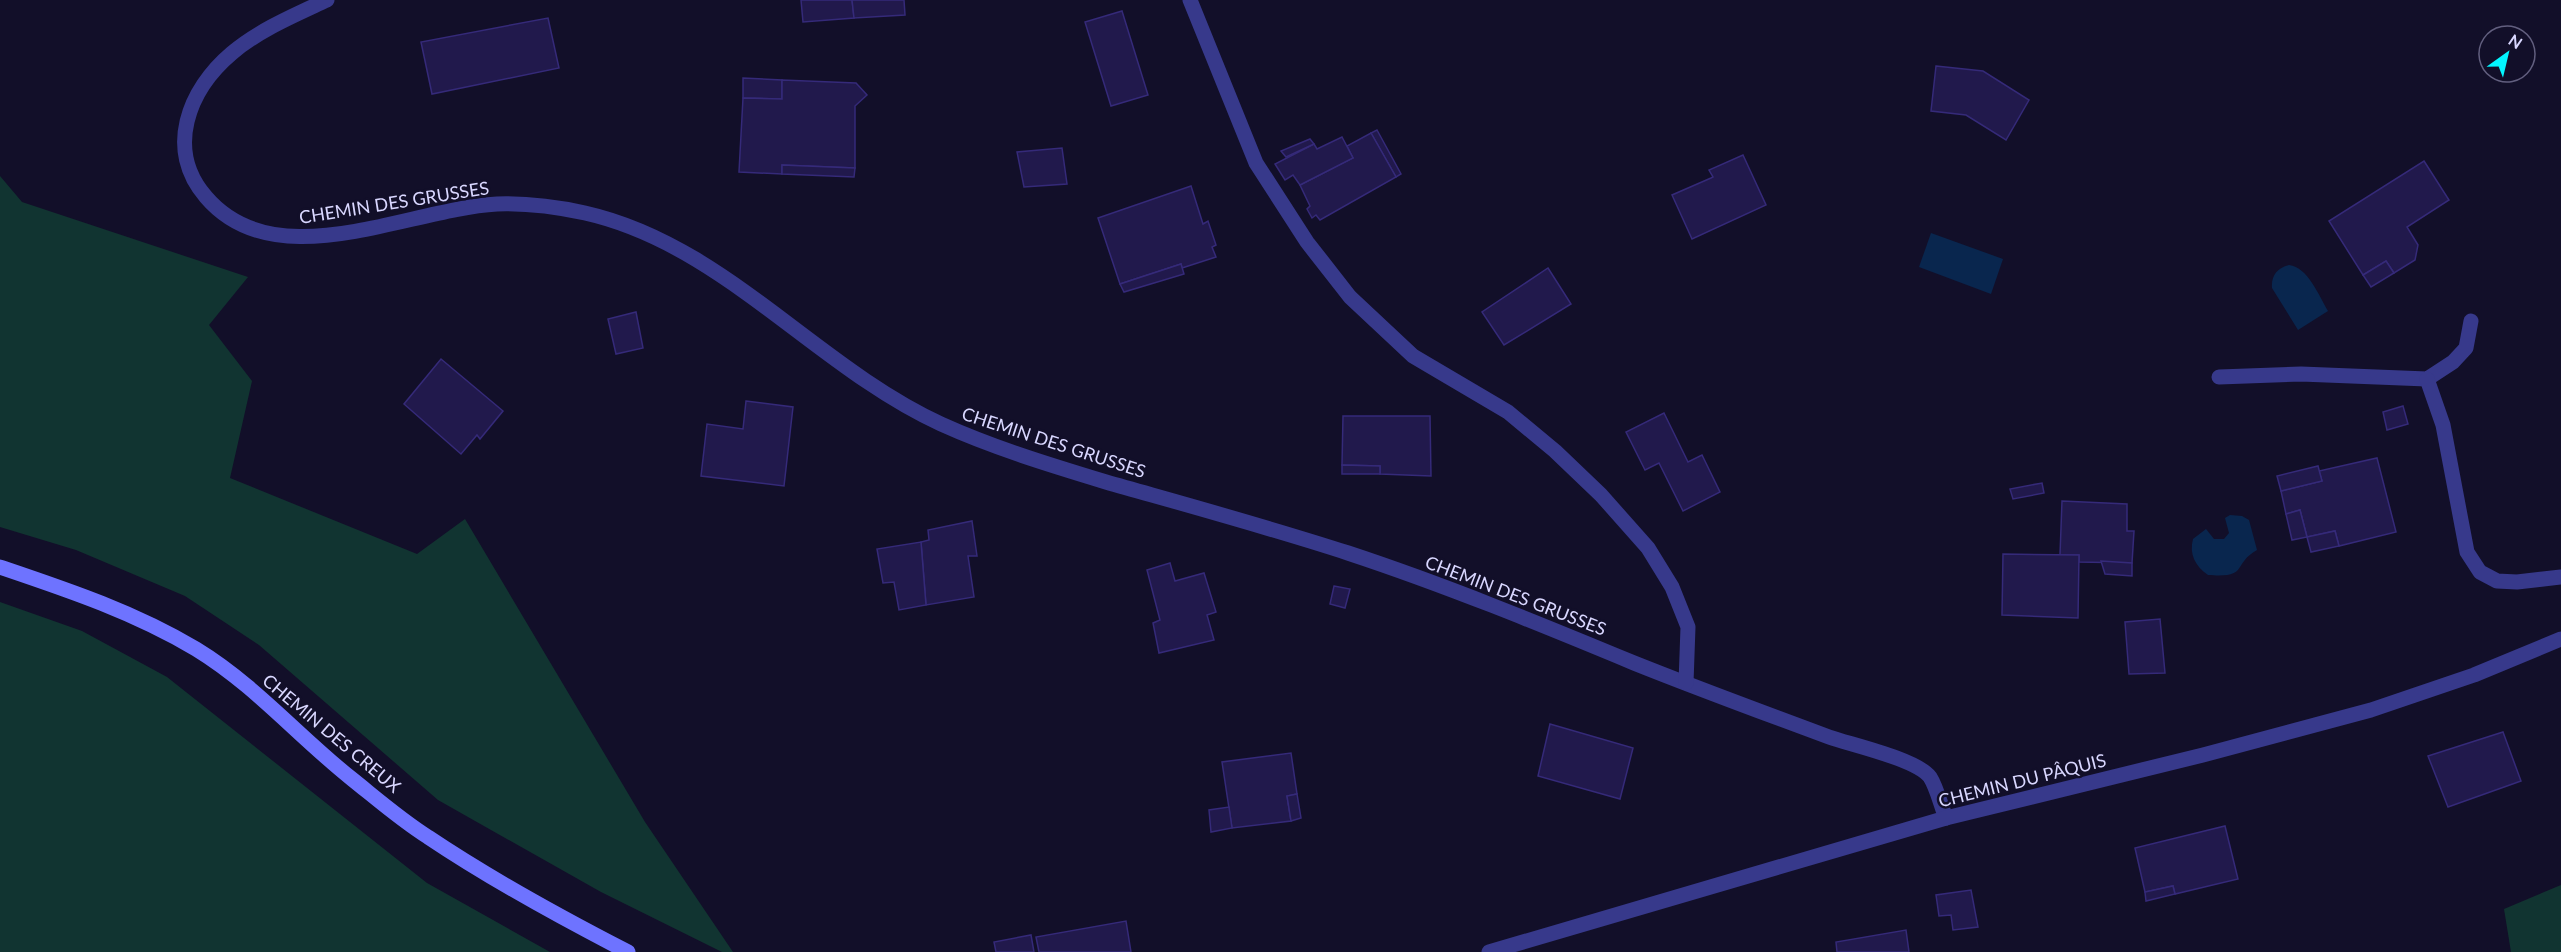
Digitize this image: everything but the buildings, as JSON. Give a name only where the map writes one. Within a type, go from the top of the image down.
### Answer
[{"type":"street","name":"CHEMIN DES GRUSSES","points":[[327,0],[283,21],[232,53],[204,84],[191,107],[183,137],[189,171],[204,195],[224,215],[251,230],[278,237],[309,238],[441,212],[497,204],[540,206],[588,214],[672,245],[726,279],[854,374],[913,411],[965,435],[1040,462],[1347,553],[1480,600],[1686,683],[1835,739],[1908,763],[1929,776],[1946,818]]},
{"type":"street","points":[[1190,0],[1256,163],[1307,242],[1350,297],[1413,356],[1508,412],[1555,451],[1601,495],[1647,548],[1672,588],[1688,627],[1686,683]]},
{"type":"street","points":[[2218,377],[2301,374],[2427,379],[2453,362],[2466,348],[2471,321]]},
{"type":"street","points":[[2427,379],[2443,425],[2467,552],[2480,572],[2498,581],[2517,582],[2561,577]]},
{"type":"street","name":"CHEMIN DES CREUX","points":[[0,567],[90,597],[151,624],[198,651],[263,698],[350,777],[427,837],[567,921],[628,952]]},
{"type":"street","name":"CHEMIN DU PÂQUIS","points":[[1489,952],[1946,818],[2203,755],[2371,710],[2474,675],[2561,639]]},
{"type":"green space","points":[[0,176],[22,202],[248,277],[209,325],[252,381],[230,478],[417,554],[465,519],[645,822],[733,952],[722,952],[601,892],[438,800],[259,645],[185,596],[76,550],[0,527]]},
{"type":"green space","points":[[0,602],[82,631],[167,677],[427,883],[550,952],[0,952]]},
{"type":"green space","points":[[2561,885],[2561,952],[2511,952],[2504,909]]},
{"type":"water","points":[[1931,233],[2003,259],[1991,294],[1919,267]]},
{"type":"water","points":[[2289,265],[2296,267],[2307,276],[2328,311],[2298,330],[2272,288],[2276,273]]},
{"type":"water","points":[[2230,515],[2242,516],[2249,520],[2257,550],[2235,572],[2208,575],[2194,559],[2193,539],[2206,529],[2214,539],[2224,539],[2229,533],[2225,518]]}]
